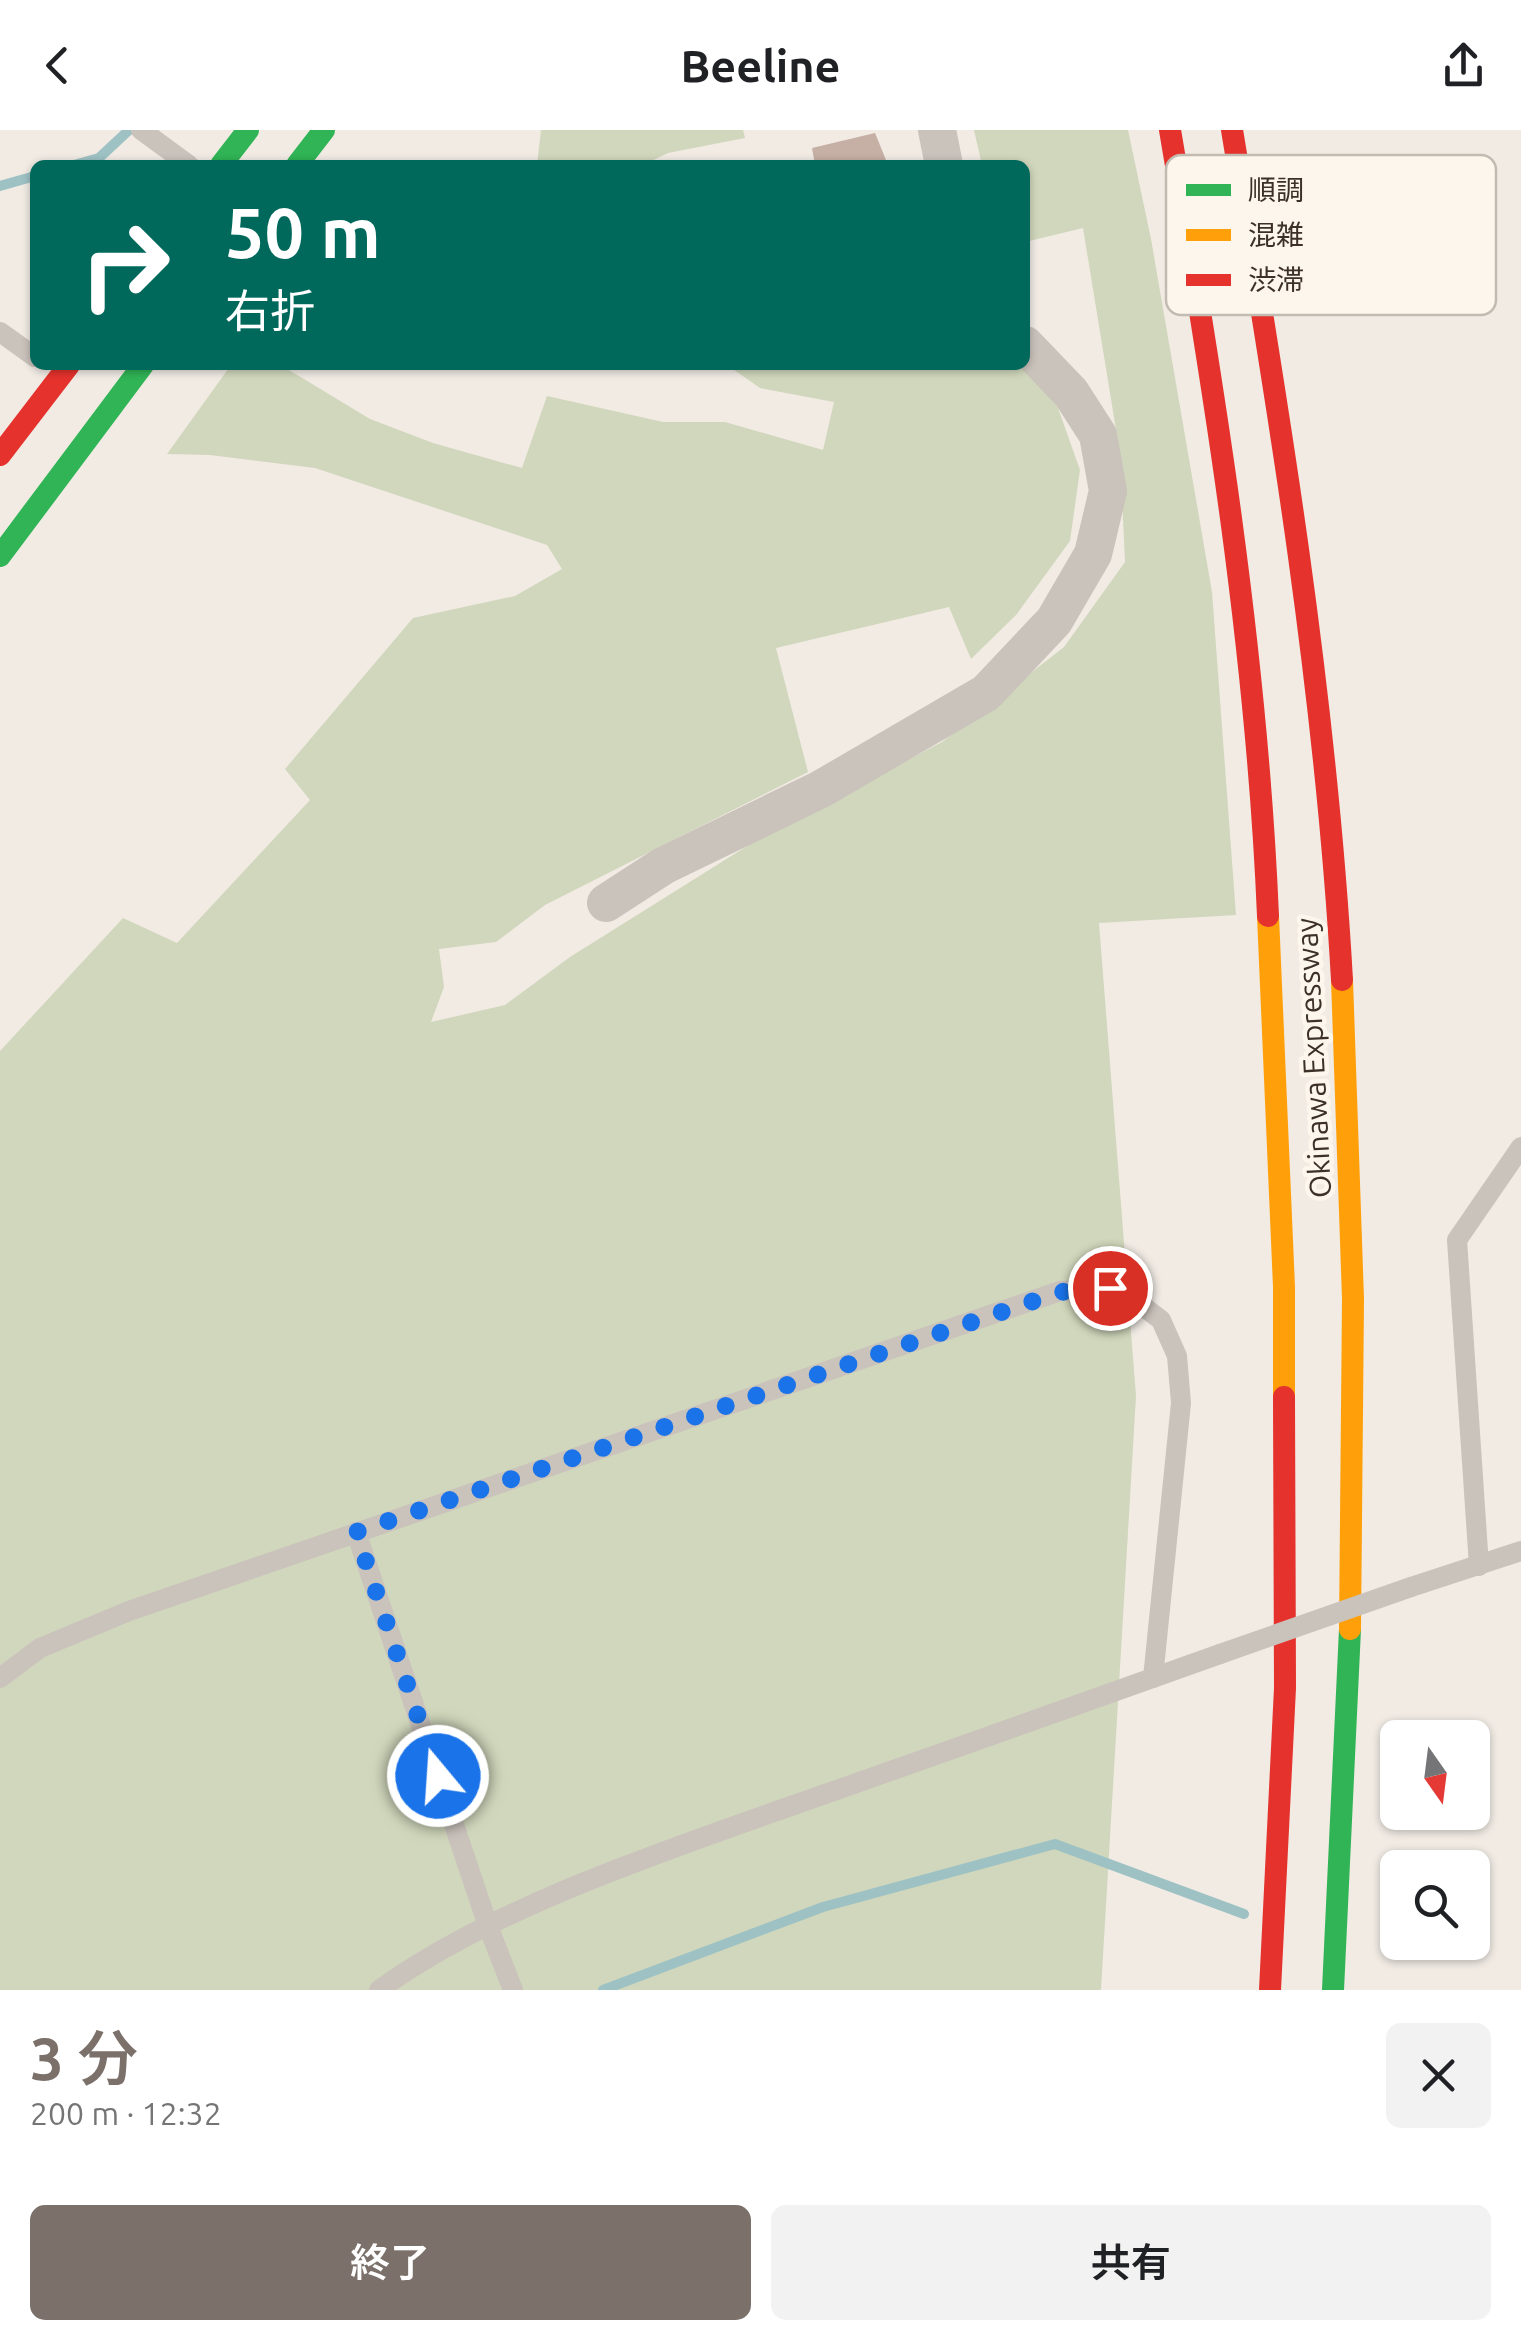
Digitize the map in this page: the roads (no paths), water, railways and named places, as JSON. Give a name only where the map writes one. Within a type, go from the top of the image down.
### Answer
[{"type":"highway","points":[[225,160],[248,130]]},
{"type":"highway","points":[[301,160],[324,130]]},
{"type":"highway","name":"Okinawa Expressway","points":[[1170,130],[1174,155]]},
{"type":"highway","name":"Okinawa Expressway","points":[[1232,130],[1236,155]]},
{"type":"highway","name":"Okinawa Expressway","points":[[1201,315],[1246,631],[1265,842],[1284,1306],[1285,1688],[1270,1990]]},
{"type":"highway","name":"Okinawa Expressway","points":[[1263,315],[1310,636],[1331,840],[1347,1066],[1354,1286],[1349,1681],[1333,1990]]},
{"type":"highway","points":[[0,455],[57,370]]},
{"type":"highway","points":[[0,556],[138,370]]},
{"type":"street","points":[[937,130],[943,160]]},
{"type":"street","points":[[606,903],[664,866],[821,789],[986,693],[1054,620],[1093,554],[1108,491],[1098,435],[1071,393],[1030,350]]},
{"type":"lane","points":[[141,130],[183,160]]},
{"type":"lane","points":[[0,332],[30,353]]},
{"type":"lane","points":[[1478,1566],[1458,1240],[1521,1147]]},
{"type":"lane","points":[[0,1678],[40,1648],[356,1532],[1060,1292],[1110,1288],[1132,1298],[1161,1320],[1176,1356],[1181,1403],[1153,1678]]},
{"type":"lane","points":[[356,1532],[513,1990]]},
{"type":"lane","points":[[379,1990],[488,1926],[686,1844],[1521,1551]]},
{"type":"waterway","points":[[92,160],[129,130]]},
{"type":"waterway","points":[[0,186],[30,177]]},
{"type":"waterway","points":[[603,1990],[823,1907],[1055,1844],[1244,1914]]}]
